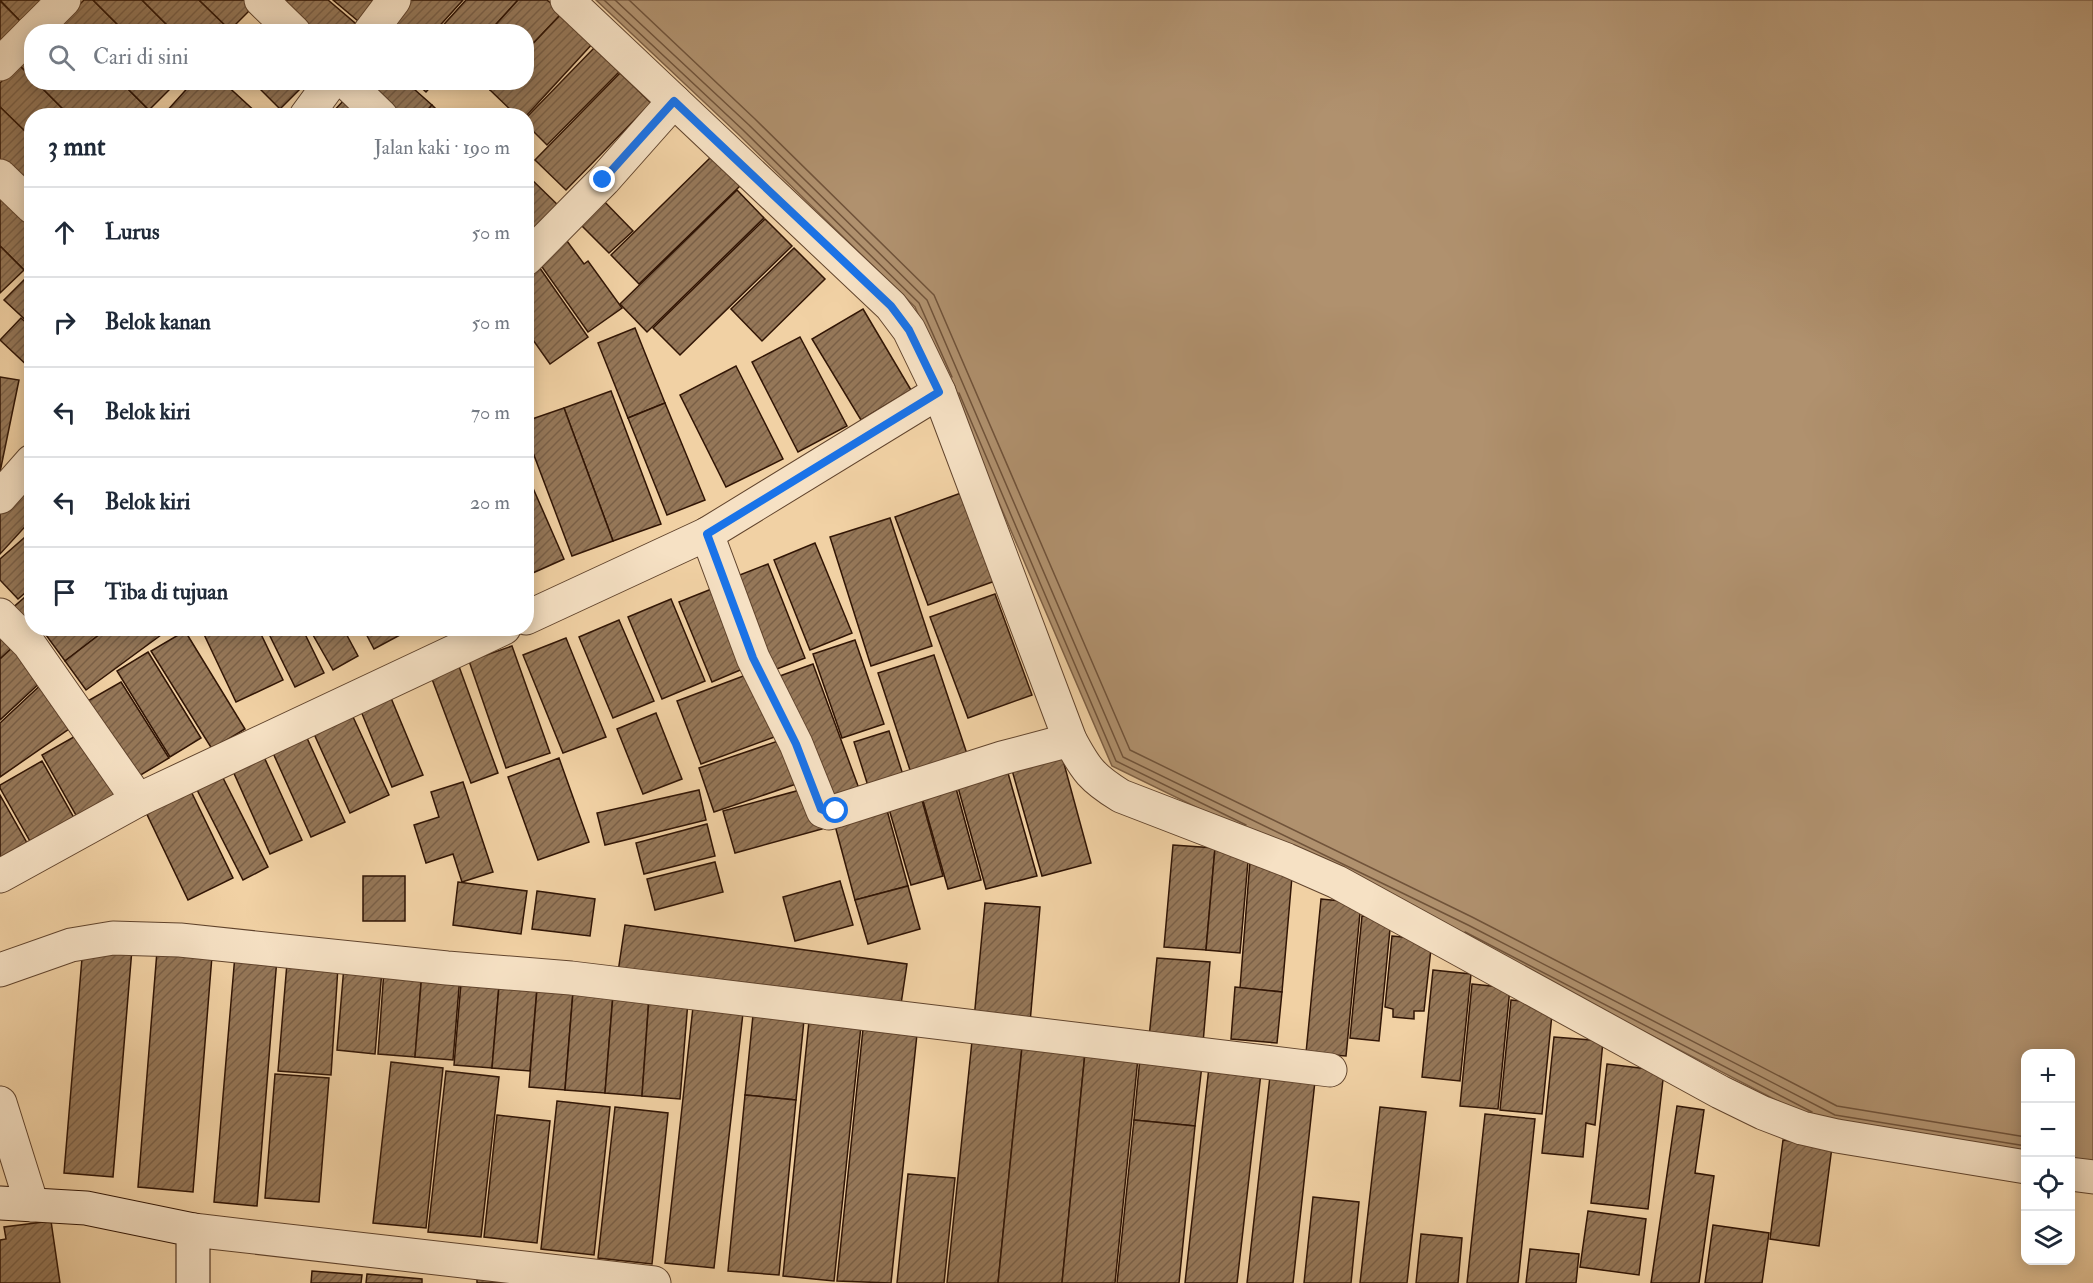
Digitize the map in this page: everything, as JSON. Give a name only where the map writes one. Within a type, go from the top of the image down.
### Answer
[{"type":"street","points":[[40,24],[64,0]]},
{"type":"street","points":[[261,0],[286,24]]},
{"type":"street","points":[[376,24],[394,0]]},
{"type":"street","points":[[567,0],[891,306],[909,330],[939,392],[1070,740],[1084,766],[1100,783],[1120,796],[1287,860],[1337,882],[1720,1092],[1763,1113],[1802,1128],[1837,1137],[2021,1166]]},
{"type":"street","points":[[0,64],[24,40]]},
{"type":"street","points":[[312,108],[325,90]]},
{"type":"street","points":[[354,90],[373,108]]},
{"type":"street","points":[[534,250],[603,180],[674,101]]},
{"type":"street","points":[[0,177],[24,200]]},
{"type":"street","points":[[534,614],[707,534],[939,392]]},
{"type":"street","points":[[0,497],[24,470]]},
{"type":"street","points":[[707,534],[753,658],[796,744],[823,811],[829,813],[836,811],[1070,740]]},
{"type":"street","points":[[0,615],[24,628]]},
{"type":"street","points":[[38,636],[138,800]]},
{"type":"street","points":[[0,876],[138,800],[487,636]]},
{"type":"street","points":[[0,970],[71,945],[113,938],[180,940],[447,968],[571,978],[1330,1070]]},
{"type":"street","points":[[0,1103],[32,1205]]},
{"type":"street","points":[[2075,1175],[2093,1178]]},
{"type":"street","points":[[0,1203],[87,1208],[193,1230],[654,1283]]},
{"type":"street","points":[[193,1230],[194,1283]]},
{"type":"water","points":[[596,0],[2093,0],[2093,1171],[2075,1168],[2075,1049],[2021,1049],[2021,1159],[1830,1128],[1462,937],[1112,766],[915,307],[739,135]]},
{"type":"building","points":[[0,0],[43,0],[21,22]]},
{"type":"building","points":[[84,0],[93,0],[117,24],[62,24]]},
{"type":"building","points":[[93,0],[142,0],[166,24],[117,24]]},
{"type":"building","points":[[142,0],[199,0],[224,24],[166,24]]},
{"type":"building","points":[[199,0],[252,0],[256,4],[236,24],[224,24]]},
{"type":"building","points":[[287,0],[328,0],[356,24],[303,24],[282,6]]},
{"type":"building","points":[[333,0],[385,0],[366,24],[362,24]]},
{"type":"building","points":[[401,0],[463,0],[441,24],[379,24]]},
{"type":"building","points":[[466,0],[518,0],[496,24],[444,24]]},
{"type":"building","points":[[518,0],[547,0],[562,13],[534,43],[534,24],[496,24]]},
{"type":"building","points":[[0,1],[21,22],[0,43]]},
{"type":"building","points":[[562,13],[594,42],[533,108],[509,108],[490,90],[534,90],[534,43]]},
{"type":"building","points":[[594,48],[619,72],[547,145],[534,132],[534,110]]},
{"type":"building","points":[[24,58],[24,70],[18,64]]},
{"type":"building","points":[[18,64],[24,70],[24,90],[44,90],[62,108],[24,108],[24,130],[0,107],[0,83]]},
{"type":"building","points":[[620,73],[651,103],[566,190],[535,160]]},
{"type":"building","points":[[44,90],[129,90],[147,108],[62,108]]},
{"type":"building","points":[[129,90],[169,90],[151,108],[147,108]]},
{"type":"building","points":[[186,90],[232,90],[251,108],[170,108]]},
{"type":"building","points":[[261,90],[299,90],[281,108]]},
{"type":"building","points":[[365,90],[415,90],[432,105],[429,108],[385,108]]},
{"type":"building","points":[[345,99],[354,108],[337,108]]},
{"type":"building","points":[[0,107],[24,130],[24,191],[0,168]]},
{"type":"building","points":[[712,156],[741,185],[639,284],[611,255]]},
{"type":"building","points":[[534,182],[564,211],[542,234],[534,226]]},
{"type":"building","points":[[0,185],[24,209],[24,270],[0,246]]},
{"type":"building","points":[[737,190],[764,218],[647,332],[620,304]]},
{"type":"building","points":[[598,195],[633,231],[609,253],[574,218]]},
{"type":"building","points":[[765,219],[792,246],[680,355],[653,328]]},
{"type":"building","points":[[564,237],[584,264],[588,261],[622,308],[588,332],[535,257]]},
{"type":"building","points":[[0,246],[24,270],[0,293]]},
{"type":"building","points":[[794,248],[825,279],[762,341],[731,309]]},
{"type":"building","points":[[537,264],[588,337],[550,364],[534,341],[534,266]]},
{"type":"building","points":[[24,280],[24,319],[4,300]]},
{"type":"building","points":[[863,309],[911,390],[861,420],[812,339]]},
{"type":"building","points":[[21,318],[24,321],[24,362],[0,340]]},
{"type":"building","points":[[635,328],[665,403],[628,418],[598,343]]},
{"type":"building","points":[[800,337],[847,426],[798,452],[752,362]]},
{"type":"building","points":[[736,366],[783,459],[726,487],[680,395]]},
{"type":"building","points":[[0,377],[19,380],[0,472]]},
{"type":"building","points":[[611,391],[661,524],[613,541],[564,408]]},
{"type":"building","points":[[665,403],[705,500],[667,515],[628,418]]},
{"type":"building","points":[[564,408],[613,541],[572,556],[534,455],[534,418]]},
{"type":"building","points":[[16,487],[24,494],[24,528],[0,554],[0,505]]},
{"type":"building","points":[[534,490],[564,559],[534,572]]},
{"type":"building","points":[[961,493],[995,581],[928,605],[895,517]]},
{"type":"building","points":[[890,518],[932,646],[871,666],[830,537]]},
{"type":"building","points":[[24,538],[24,594],[18,599],[0,580],[0,559]]},
{"type":"building","points":[[815,543],[852,633],[810,650],[774,560]]},
{"type":"building","points":[[768,564],[805,658],[764,674],[727,580]]},
{"type":"building","points":[[719,586],[752,665],[712,682],[679,602]]},
{"type":"building","points":[[995,594],[1032,695],[968,718],[930,617]]},
{"type":"building","points":[[24,598],[24,626],[10,610]]},
{"type":"building","points":[[671,599],[705,681],[662,699],[628,617]]},
{"type":"building","points":[[619,620],[654,701],[613,718],[579,637]]},
{"type":"building","points":[[0,632],[14,646],[0,659]]},
{"type":"building","points":[[47,636],[98,636],[65,661]]},
{"type":"building","points":[[98,636],[160,636],[86,690],[65,661]]},
{"type":"building","points":[[176,636],[188,636],[245,729],[212,749],[151,651]]},
{"type":"building","points":[[205,636],[262,636],[283,680],[236,702]]},
{"type":"building","points":[[270,636],[306,636],[324,673],[295,687]]},
{"type":"building","points":[[314,636],[347,636],[358,656],[333,670]]},
{"type":"building","points":[[367,636],[398,636],[374,649]]},
{"type":"building","points":[[566,638],[606,737],[563,753],[523,655]]},
{"type":"building","points":[[855,640],[884,724],[842,738],[813,654]]},
{"type":"building","points":[[14,646],[45,678],[0,720],[0,659]]},
{"type":"building","points":[[512,646],[550,753],[506,768],[469,661]]},
{"type":"building","points":[[148,652],[201,738],[170,757],[117,671]]},
{"type":"building","points":[[934,655],[969,760],[913,779],[878,673]]},
{"type":"building","points":[[457,661],[498,773],[471,783],[429,671]]},
{"type":"building","points":[[813,664],[861,794],[825,807],[777,677]]},
{"type":"building","points":[[754,672],[777,736],[701,764],[677,701]]},
{"type":"building","points":[[47,679],[79,722],[0,777],[0,723]]},
{"type":"building","points":[[121,682],[169,758],[134,779],[86,702]]},
{"type":"building","points":[[386,686],[423,775],[392,787],[356,699]]},
{"type":"building","points":[[348,706],[389,795],[350,813],[309,723]]},
{"type":"building","points":[[656,713],[682,779],[643,794],[617,729]]},
{"type":"building","points":[[302,727],[345,822],[311,837],[268,742]]},
{"type":"building","points":[[86,730],[126,799],[81,824],[42,755]]},
{"type":"building","points":[[889,731],[904,778],[869,789],[854,742]]},
{"type":"building","points":[[787,738],[802,782],[714,812],[699,768]]},
{"type":"building","points":[[259,746],[302,840],[270,854],[228,760]]},
{"type":"building","points":[[1060,749],[1091,863],[1042,876],[1010,763]]},
{"type":"building","points":[[559,758],[589,842],[538,860],[508,777]]},
{"type":"building","points":[[42,761],[78,825],[35,850],[0,785]]},
{"type":"building","points":[[216,764],[268,867],[243,880],[190,776]]},
{"type":"building","points":[[1006,766],[1037,876],[986,889],[956,780]]},
{"type":"building","points":[[954,781],[981,880],[948,889],[920,790]]},
{"type":"building","points":[[463,782],[493,872],[462,882],[453,854],[426,863],[414,825],[439,817],[431,792]]},
{"type":"building","points":[[187,783],[233,878],[188,900],[142,804]]},
{"type":"building","points":[[811,787],[822,829],[735,853],[723,811]]},
{"type":"building","points":[[699,790],[706,820],[605,845],[597,813]]},
{"type":"building","points":[[920,793],[943,876],[911,885],[887,802]]},
{"type":"building","points":[[0,795],[31,850],[0,867]]},
{"type":"building","points":[[885,803],[908,886],[855,900],[833,818]]},
{"type":"building","points":[[707,824],[715,856],[644,874],[636,843]]},
{"type":"building","points":[[1173,845],[1215,848],[1206,950],[1164,947]]},
{"type":"building","points":[[1215,848],[1249,850],[1240,953],[1206,950]]},
{"type":"building","points":[[1250,861],[1293,865],[1282,992],[1240,988]]},
{"type":"building","points":[[715,862],[723,892],[655,910],[647,879]]},
{"type":"building","points":[[363,876],[405,876],[405,921],[363,921]]},
{"type":"building","points":[[840,881],[853,925],[795,941],[783,897]]},
{"type":"building","points":[[458,882],[527,891],[521,934],[453,925]]},
{"type":"building","points":[[908,886],[920,929],[868,944],[855,900]]},
{"type":"building","points":[[537,891],[595,899],[590,936],[532,929]]},
{"type":"building","points":[[1321,899],[1361,903],[1346,1056],[1306,1053]]},
{"type":"building","points":[[985,903],[1040,907],[1030,1023],[974,1019]]},
{"type":"building","points":[[1362,916],[1391,919],[1379,1041],[1350,1038]]},
{"type":"building","points":[[625,925],[907,964],[900,1011],[618,972]]},
{"type":"building","points":[[1392,936],[1432,940],[1424,1011],[1414,1011],[1414,1019],[1393,1017],[1393,1009],[1385,1007]]},
{"type":"building","points":[[83,946],[132,949],[113,1177],[64,1173]]},
{"type":"building","points":[[157,951],[212,956],[193,1192],[138,1187]]},
{"type":"building","points":[[235,955],[277,958],[257,1206],[214,1202]]},
{"type":"building","points":[[1157,958],[1210,962],[1203,1043],[1149,1038]]},
{"type":"building","points":[[287,963],[338,967],[331,1075],[278,1071]]},
{"type":"building","points":[[344,966],[382,970],[375,1054],[337,1050]]},
{"type":"building","points":[[384,970],[422,972],[415,1057],[378,1054]]},
{"type":"building","points":[[1433,970],[1471,974],[1460,1081],[1422,1077]]},
{"type":"building","points":[[422,972],[460,976],[453,1060],[415,1057]]},
{"type":"building","points":[[461,983],[499,986],[492,1068],[454,1065]]},
{"type":"building","points":[[1472,984],[1510,988],[1498,1109],[1460,1106]]},
{"type":"building","points":[[499,986],[537,989],[530,1071],[492,1068]]},
{"type":"building","points":[[1235,987],[1282,992],[1277,1043],[1231,1039]]},
{"type":"building","points":[[537,989],[573,992],[565,1090],[529,1087]]},
{"type":"building","points":[[573,992],[613,995],[605,1093],[565,1090]]},
{"type":"building","points":[[613,995],[649,998],[642,1096],[605,1093]]},
{"type":"building","points":[[649,998],[688,1001],[680,1099],[642,1096]]},
{"type":"building","points":[[1511,1000],[1553,1004],[1542,1114],[1500,1110]]},
{"type":"building","points":[[693,1007],[743,1013],[714,1268],[665,1263]]},
{"type":"building","points":[[753,1015],[804,1020],[796,1100],[745,1095]]},
{"type":"building","points":[[809,1021],[861,1026],[834,1281],[783,1276]]},
{"type":"building","points":[[863,1029],[917,1034],[891,1283],[837,1281]]},
{"type":"building","points":[[1554,1037],[1603,1041],[1595,1125],[1586,1123],[1583,1157],[1542,1153]]},
{"type":"building","points":[[972,1041],[1022,1047],[998,1283],[947,1283]]},
{"type":"building","points":[[1022,1047],[1085,1053],[1062,1283],[998,1283]]},
{"type":"building","points":[[1085,1053],[1138,1058],[1115,1283],[1062,1283]]},
{"type":"building","points":[[1140,1058],[1202,1065],[1195,1126],[1134,1120]]},
{"type":"building","points":[[391,1062],[443,1068],[426,1228],[373,1223]]},
{"type":"building","points":[[1607,1064],[1664,1071],[1648,1209],[1591,1203]]},
{"type":"building","points":[[1209,1067],[1261,1073],[1237,1283],[1185,1283]]},
{"type":"building","points":[[446,1071],[499,1077],[481,1237],[428,1232]]},
{"type":"building","points":[[275,1074],[329,1078],[319,1202],[265,1198]]},
{"type":"building","points":[[1270,1076],[1315,1081],[1293,1283],[1247,1283]]},
{"type":"building","points":[[745,1095],[796,1100],[779,1275],[728,1271]]},
{"type":"building","points":[[557,1101],[610,1107],[594,1255],[541,1249]]},
{"type":"building","points":[[1677,1106],[1704,1110],[1695,1173],[1714,1176],[1699,1283],[1651,1283]]},
{"type":"building","points":[[615,1107],[668,1113],[652,1264],[598,1258]]},
{"type":"building","points":[[1380,1107],[1426,1112],[1407,1283],[1360,1283]]},
{"type":"building","points":[[1485,1114],[1535,1119],[1518,1283],[1467,1283]]},
{"type":"building","points":[[497,1115],[550,1121],[537,1243],[484,1237]]},
{"type":"building","points":[[1134,1120],[1195,1126],[1179,1283],[1117,1283]]},
{"type":"building","points":[[1783,1140],[1832,1147],[1819,1246],[1770,1239]]},
{"type":"building","points":[[908,1174],[955,1178],[944,1283],[897,1283]]},
{"type":"building","points":[[1313,1197],[1359,1202],[1351,1283],[1304,1283]]},
{"type":"building","points":[[1588,1211],[1646,1219],[1639,1275],[1580,1267]]},
{"type":"building","points":[[51,1221],[60,1283],[0,1283],[0,1240],[6,1239],[4,1227]]},
{"type":"building","points":[[1713,1225],[1769,1233],[1762,1283],[1705,1283]]},
{"type":"building","points":[[1421,1234],[1462,1238],[1458,1283],[1416,1283]]},
{"type":"building","points":[[1530,1249],[1579,1254],[1576,1283],[1526,1283]]},
{"type":"building","points":[[312,1271],[362,1275],[361,1283],[311,1283]]},
{"type":"building","points":[[367,1274],[422,1279],[422,1283],[366,1283]]},
{"type":"building","points":[[477,1279],[521,1283],[477,1283]]},
{"type":"route","points":[[603,180],[674,101],[891,306],[909,330],[939,392],[707,534],[753,658],[796,744],[821,809],[829,813],[836,811]]}]
